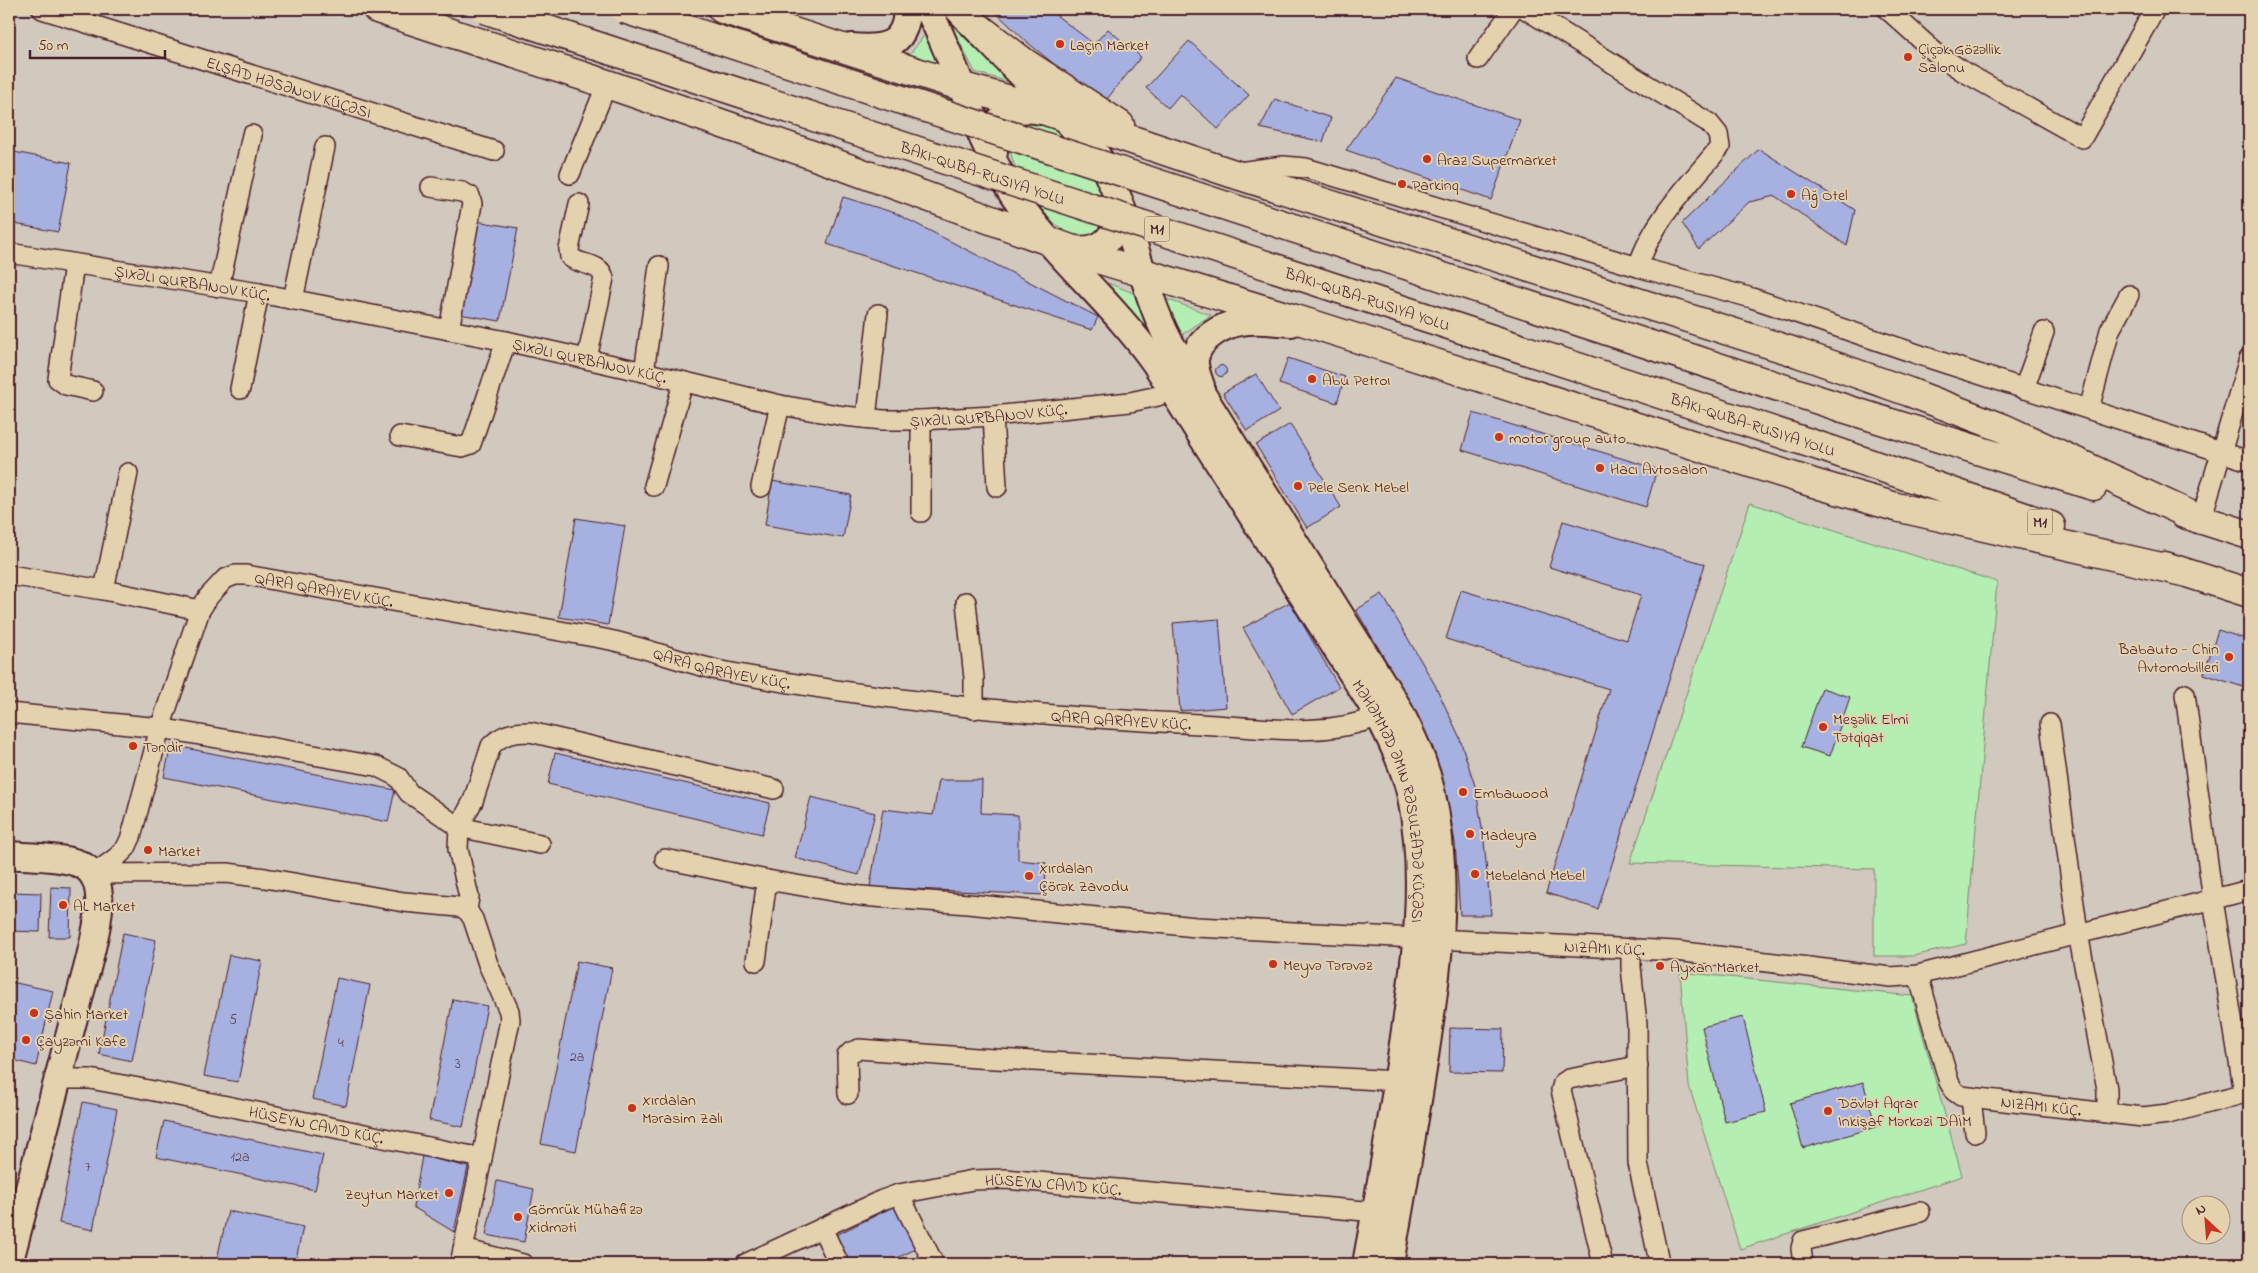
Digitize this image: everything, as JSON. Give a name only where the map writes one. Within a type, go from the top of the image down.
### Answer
[{"type":"highway","points":[[376,9],[607,84],[804,152],[1053,244],[1820,485],[1896,506],[2183,572]]},
{"type":"highway","name":"M1","points":[[484,9],[1830,450],[2249,594]]},
{"type":"highway","points":[[624,9],[1843,408],[2249,535]]},
{"type":"highway","points":[[722,9],[964,88],[1062,116],[1231,173],[1798,353],[2003,428],[2201,520]]},
{"type":"highway","points":[[963,15],[1025,63],[1069,92],[1126,129],[1170,151]]},
{"type":"main road","points":[[832,45],[872,49],[886,47],[900,34],[905,25],[907,9]]},
{"type":"main road","points":[[928,9],[946,45],[983,138],[1005,182],[1028,215],[1053,244],[1087,251],[1108,241],[1117,226],[1119,213],[1114,188]]},
{"type":"main road","points":[[963,15],[1062,116],[1100,159],[1126,216],[1156,316],[1208,405]]},
{"type":"main road","points":[[1005,182],[996,158],[993,140],[995,130],[1003,117],[1018,109],[1062,116]]},
{"type":"main road","name":"MƏHƏMMƏD ƏMIN RƏSULZADƏ KÜÇƏSI","points":[[1053,244],[1135,335],[1171,388],[1379,716],[1404,768],[1411,796],[1429,940],[1421,1084],[1390,1264]]},
{"type":"main road","points":[[1208,405],[1197,375],[1195,359],[1200,346],[1215,332],[1242,322],[1315,325]]},
{"type":"main road","name":"MƏHƏMMƏD ƏMIN RƏSULZADƏ KÜÇƏSI","points":[[1208,405],[1370,662],[1412,734],[1431,791],[1438,832],[1443,883],[1398,1081],[1366,1264]]},
{"type":"main road","points":[[9,856],[74,862],[87,868],[94,874],[98,886],[97,920],[90,957],[9,1264]]},
{"type":"street","name":"ELŞAD HƏSƏNOV KÜÇƏSI","points":[[42,9],[86,16],[494,151]]},
{"type":"street","points":[[1478,58],[1513,9]]},
{"type":"street","points":[[1525,9],[1709,123],[1718,134],[1720,147],[1653,232],[1643,250],[1638,267]]},
{"type":"street","points":[[1886,9],[1910,17],[1937,54],[1964,72],[2082,138],[2155,9]]},
{"type":"street","points":[[570,174],[607,84]]},
{"type":"street","points":[[219,287],[252,135]]},
{"type":"street","points":[[293,300],[326,147]]},
{"type":"street","points":[[1231,173],[1283,166],[1306,168],[1638,267],[1752,298],[2024,389],[2249,461]]},
{"type":"street","points":[[431,187],[462,192],[470,196],[472,204],[448,330]]},
{"type":"street","points":[[579,204],[569,249],[570,257],[574,261],[598,268],[602,271],[604,278],[587,359]]},
{"type":"street","points":[[9,253],[259,293],[506,341],[780,405],[866,418],[921,420],[992,416],[1130,402],[1158,396],[1171,388]]},
{"type":"street","points":[[74,264],[58,379],[66,385],[93,391]]},
{"type":"street","points":[[644,372],[659,266]]},
{"type":"street","points":[[240,389],[259,293]]},
{"type":"street","points":[[2089,409],[2110,330],[2129,295]]},
{"type":"street","points":[[866,418],[878,314]]},
{"type":"street","points":[[2024,389],[2044,332]]},
{"type":"street","points":[[400,436],[462,447],[471,444],[506,341]]},
{"type":"street","points":[[2201,520],[2249,360]]},
{"type":"street","points":[[654,486],[683,383]]},
{"type":"street","points":[[761,487],[780,405]]},
{"type":"street","points":[[992,416],[997,487]]},
{"type":"street","points":[[921,420],[921,512]]},
{"type":"street","points":[[104,590],[128,473]]},
{"type":"street","points":[[9,575],[104,590],[200,610]]},
{"type":"street","name":"QARA QARAYEV KÜÇ.","points":[[94,874],[126,848],[135,824],[160,728],[200,610],[209,596],[225,579],[235,575],[246,575],[605,639],[635,645],[698,666],[725,672],[839,691],[974,709],[1128,721],[1290,728],[1346,727],[1379,716]]},
{"type":"street","points":[[966,602],[974,678],[974,709]]},
{"type":"street","points":[[2185,694],[2213,900],[2247,1092]]},
{"type":"street","points":[[9,713],[160,728],[376,766],[398,777],[409,793],[459,826],[540,844]]},
{"type":"street","points":[[2050,724],[2078,932],[2107,1089],[2107,1113]]},
{"type":"street","points":[[467,910],[469,896],[458,849],[459,826],[473,801],[491,746],[498,739],[518,732],[530,732],[774,789]]},
{"type":"street","name":"NIZAMI KÜÇ.","points":[[665,859],[767,880],[862,896],[968,904],[1196,927],[1429,940],[1630,948],[1726,956],[1891,977],[1918,975],[2078,932],[2249,890]]},
{"type":"street","points":[[94,874],[227,873],[412,903],[459,906],[467,910],[473,919],[488,964],[509,1011],[510,1020],[462,1257],[523,1264]]},
{"type":"street","points":[[756,961],[767,880]]},
{"type":"street","points":[[1630,948],[1637,1024],[1638,1163],[1658,1257]]},
{"type":"street","name":"NIZAMI KÜÇ.","points":[[1918,975],[1949,1082],[1961,1096],[2143,1117],[2168,1114],[2247,1092]]},
{"type":"street","points":[[848,1094],[847,1056],[859,1049],[1398,1081]]},
{"type":"street","points":[[1604,1264],[1561,1090],[1564,1083],[1570,1079],[1638,1066]]},
{"type":"street","name":"HÜSEYN CAVID KÜÇ.","points":[[59,1079],[90,1079],[139,1088],[482,1158]]},
{"type":"street","points":[[1970,1098],[1975,1133]]},
{"type":"street","name":"HÜSEYN CAVID KÜÇ.","points":[[745,1264],[899,1194],[973,1180],[1005,1179],[1376,1212]]},
{"type":"street","points":[[899,1194],[934,1264]]},
{"type":"street","points":[[1803,1264],[1801,1248],[1804,1242],[1920,1212]]},
{"type":"street","points":[[822,1228],[839,1264]]},
{"type":"green space","points":[[950,24],[1012,83],[975,72]]},
{"type":"green space","points":[[927,32],[942,67],[907,58]]},
{"type":"green space","points":[[1030,121],[1049,126],[1065,137],[1085,159],[1093,173],[1104,201],[1105,215],[1102,227],[1091,237],[1080,238],[1069,234],[1058,226],[1046,215],[1020,178],[1009,147],[1020,125]]},
{"type":"green space","points":[[1108,283],[1136,294],[1149,330]]},
{"type":"green space","points":[[1166,299],[1211,315],[1180,336]]},
{"type":"green space","points":[[1750,503],[1997,582],[1966,944],[1913,956],[1874,956],[1874,869],[1630,863]]},
{"type":"green space","points":[[1680,972],[1912,996],[1962,1176],[1740,1249],[1689,1086]]},
{"type":"building","points":[[992,9],[1048,9],[1094,44],[1108,29],[1141,57],[1103,104],[1027,42]]},
{"type":"building","points":[[1189,41],[1249,95],[1218,129],[1180,94],[1168,108],[1146,88]]},
{"type":"building","points":[[1396,78],[1520,120],[1491,200],[1346,150]]},
{"type":"building","points":[[1275,99],[1331,118],[1323,142],[1260,128]]},
{"type":"building","points":[[1759,149],[1855,210],[1847,246],[1775,196],[1749,202],[1699,249],[1682,223]]},
{"type":"building","points":[[9,151],[71,163],[58,232],[9,223]]},
{"type":"building","points":[[843,197],[895,213],[1098,317],[1092,330],[827,244]]},
{"type":"building","points":[[476,221],[518,228],[500,321],[459,314]]},
{"type":"building","points":[[1288,358],[1345,377],[1337,403],[1279,384]]},
{"type":"building","points":[[1219,366],[1223,366],[1226,371],[1225,375],[1219,376],[1216,373],[1216,369]]},
{"type":"building","points":[[1256,374],[1279,411],[1247,431],[1223,393]]},
{"type":"building","points":[[1473,413],[1657,469],[1646,507],[1462,450]]},
{"type":"building","points":[[1290,424],[1341,507],[1307,528],[1256,445]]},
{"type":"building","points":[[772,481],[851,495],[843,538],[765,525]]},
{"type":"building","points":[[576,518],[625,526],[608,625],[559,617]]},
{"type":"building","points":[[1563,521],[1705,564],[1598,909],[1546,893],[1609,689],[1446,639],[1461,590],[1627,640],[1641,595],[1549,567]]},
{"type":"building","points":[[1382,594],[1435,685],[1459,736],[1476,789],[1484,841],[1491,915],[1460,915],[1455,843],[1447,796],[1433,748],[1409,700],[1356,610]]},
{"type":"building","points":[[1290,602],[1339,687],[1292,714],[1243,628]]},
{"type":"building","points":[[1219,619],[1226,707],[1180,711],[1173,623]]},
{"type":"building","name":"Babauto - Chin Avtomobilleri","points":[[2218,630],[2249,640],[2249,689],[2204,674]]},
{"type":"building","points":[[1822,688],[1850,697],[1830,756],[1801,747]]},
{"type":"building","points":[[171,745],[395,790],[388,822],[164,777]]},
{"type":"building","points":[[555,753],[770,803],[762,834],[548,784]]},
{"type":"building","points":[[939,780],[982,780],[981,813],[1018,815],[1018,860],[1046,863],[1045,895],[870,887],[883,809],[933,815]]},
{"type":"building","points":[[811,797],[875,813],[859,875],[795,858]]},
{"type":"building","points":[[51,887],[71,888],[70,937],[49,937]]},
{"type":"building","points":[[9,892],[41,893],[40,932],[9,931]]},
{"type":"building","points":[[123,933],[156,940],[132,1061],[99,1054]]},
{"type":"building","points":[[229,955],[262,961],[238,1082],[204,1076]]},
{"type":"building","points":[[577,961],[612,968],[576,1151],[541,1144]]},
{"type":"building","points":[[337,978],[370,985],[346,1106],[312,1099]]},
{"type":"building","points":[[11,982],[53,991],[36,1066],[9,1059],[9,991]]},
{"type":"building","points":[[453,999],[487,1006],[463,1127],[429,1120]]},
{"type":"building","points":[[1743,1017],[1766,1112],[1725,1122],[1702,1027]]},
{"type":"building","points":[[1450,1028],[1503,1029],[1502,1073],[1449,1072]]},
{"type":"building","points":[[1863,1082],[1876,1127],[1803,1148],[1790,1103]]},
{"type":"building","points":[[83,1102],[117,1109],[93,1230],[59,1223]]},
{"type":"building","points":[[164,1121],[323,1155],[315,1190],[156,1157]]},
{"type":"building","points":[[422,1156],[468,1167],[454,1232],[413,1207]]},
{"type":"building","points":[[497,1181],[534,1189],[524,1242],[486,1235]]},
{"type":"building","points":[[897,1205],[918,1248],[884,1264],[851,1264],[836,1235]]},
{"type":"building","points":[[228,1211],[303,1227],[295,1264],[241,1264],[217,1259]]},
{"type":"place","name":"Laçın Market","points":[[1060,44]]},
{"type":"place","name":"Çiçək Gözəllik Salonu","points":[[1908,57]]},
{"type":"place","name":"Araz Supermarket","points":[[1427,159]]},
{"type":"place","name":"Parkinq","points":[[1402,184]]},
{"type":"place","name":"Ağ Otel","points":[[1791,194]]},
{"type":"place","name":"Abu Petroı","points":[[1312,379]]},
{"type":"place","name":"motor group auto","points":[[1499,437]]},
{"type":"place","name":"Hacı Avtosalon","points":[[1600,468]]},
{"type":"place","name":"Pele Senk Mebel","points":[[1298,486]]},
{"type":"place","name":"Babauto - Chin Avtomobilleri","points":[[2229,657]]},
{"type":"place","name":"Meşəlik Elmi Tətqiqat","points":[[1823,727]]},
{"type":"place","name":"Təndir","points":[[133,746]]},
{"type":"place","name":"Embawood","points":[[1463,792]]},
{"type":"place","name":"Madeyra","points":[[1470,834]]},
{"type":"place","name":"Market","points":[[148,850]]},
{"type":"place","name":"Mebeland Mebel","points":[[1475,874]]},
{"type":"place","name":"Xırdalan Çörək Zavodu","points":[[1029,876]]},
{"type":"place","name":"AL Market","points":[[63,905]]},
{"type":"place","name":"Meyvə Tərəvəz","points":[[1273,964]]},
{"type":"place","name":"Ayxan Market","points":[[1660,966]]},
{"type":"place","name":"Şahin Market","points":[[34,1013]]},
{"type":"place","name":"Çayzəmi Kafe","points":[[26,1040]]},
{"type":"place","name":"Xırdalan Mərasim Zalı","points":[[632,1108]]},
{"type":"place","name":"Dövlət Aqrar Inkişaf Mərkəzi DAİM","points":[[1828,1111]]},
{"type":"place","name":"Zeytun Market","points":[[449,1193]]},
{"type":"place","name":"Gömrük Mühafizə Xidməti","points":[[518,1217]]}]
